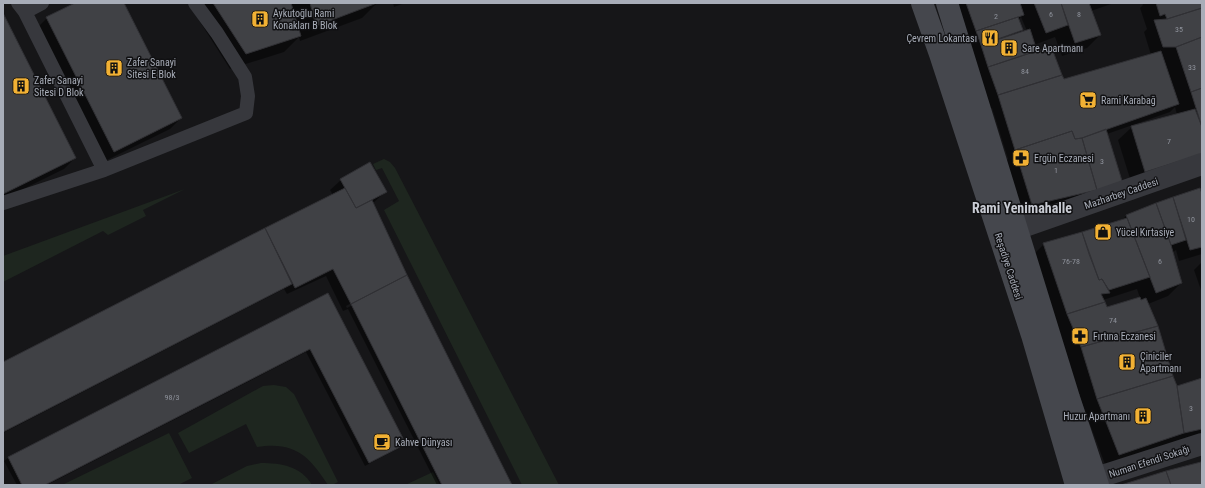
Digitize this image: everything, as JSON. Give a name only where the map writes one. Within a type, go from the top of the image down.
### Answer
[{"type":"main road","name":"Reşadiye Caddesi","points":[[922,3],[1008,232]]},
{"type":"main road","name":"Reşadiye Caddesi","points":[[947,3],[1008,232],[1032,335],[1090,483]]},
{"type":"street","name":"Mazharbey Caddesi","points":[[1008,232],[1202,164]]},
{"type":"street","name":"Numan Efendi Sokağı","points":[[1090,483],[1202,444]]},
{"type":"lane","points":[[42,3],[21,8],[104,170]]},
{"type":"lane","points":[[3,203],[104,170],[246,113],[248,96],[245,77],[217,33],[195,3]]},
{"type":"shaded area","points":[[384,159],[390,162],[395,168],[559,485],[522,485],[384,210],[399,201],[382,168],[376,170],[373,164]]},
{"type":"shaded area","points":[[185,189],[143,210],[146,216],[108,235],[103,231],[3,282],[3,256]]},
{"type":"shaded area","points":[[274,385],[286,387],[294,394],[338,482],[328,485],[307,459],[300,453],[291,449],[281,446],[257,447],[246,424],[189,453],[178,433],[263,386]]},
{"type":"shaded area","points":[[169,433],[192,478],[178,485],[62,485]]},
{"type":"shaded area","points":[[261,463],[290,467],[302,474],[312,485],[210,485],[247,466]]},
{"type":"shaded area","points":[[433,472],[440,485],[405,485]]},
{"type":"building","name":"Zafer Sanayi Sitesi E Blok","points":[[75,3],[124,3],[182,118],[114,152],[46,17]]},
{"type":"building","name":"Aykutoğlu Rami Konakları B Blok","points":[[213,3],[291,3],[301,36],[246,54]]},
{"type":"building","points":[[310,3],[377,3],[316,26]]},
{"type":"building","points":[[966,3],[1020,3],[1024,15],[976,31]]},
{"type":"building","points":[[1034,3],[1061,3],[1068,25],[1046,33]]},
{"type":"building","points":[[1061,3],[1089,3],[1101,35],[1075,43]]},
{"type":"building","points":[[1156,3],[1202,3],[1202,8],[1167,19],[1165,14],[1160,16]]},
{"type":"building","points":[[1202,8],[1202,37],[1176,47],[1163,47],[1154,20],[1167,19]]},
{"type":"building","name":"Zafer Sanayi Sitesi D Blok","points":[[3,13],[76,158],[3,194]]},
{"type":"building","name":"Çevrem Lokantası","points":[[1018,17],[1023,30],[981,45],[976,31]]},
{"type":"building","name":"Sare Apartmanı","points":[[1030,29],[1037,51],[988,67],[981,45]]},
{"type":"building","points":[[1202,37],[1202,88],[1191,92],[1176,47]]},
{"type":"building","points":[[1051,46],[1062,75],[998,95],[988,67]]},
{"type":"building","name":"Rami Karabağ","points":[[1161,51],[1179,104],[1082,138],[1075,139],[1072,131],[1015,150],[998,95],[1062,75],[1064,79]]},
{"type":"building","points":[[1202,88],[1202,127],[1191,92]]},
{"type":"building","points":[[1195,109],[1202,127],[1202,154],[1145,172],[1131,126]]},
{"type":"building","points":[[1106,129],[1123,184],[1097,190],[1082,138]]},
{"type":"building","points":[[1072,131],[1075,139],[1082,138],[1097,190],[1032,205],[1015,150]]},
{"type":"building","points":[[370,162],[387,192],[356,208],[340,179]]},
{"type":"building","points":[[345,188],[356,208],[372,200],[407,275],[351,304],[333,269],[295,288],[265,228]]},
{"type":"building","points":[[1200,188],[1202,194],[1202,247],[1190,250],[1173,197]]},
{"type":"building","points":[[1173,197],[1186,240],[1171,245],[1156,203]]},
{"type":"building","points":[[1156,203],[1171,245],[1182,283],[1156,293],[1126,215]]},
{"type":"building","points":[[1127,218],[1150,277],[1109,290],[1102,279],[1099,280],[1082,232]]},
{"type":"building","points":[[265,228],[292,284],[3,432],[3,362]]},
{"type":"building","points":[[1082,232],[1099,280],[1102,279],[1110,293],[1101,294],[1105,302],[1067,314],[1043,243]]},
{"type":"building","points":[[407,275],[512,485],[442,485],[351,304]]},
{"type":"building","points":[[328,293],[406,444],[369,463],[310,349],[45,485],[22,485],[8,457]]},
{"type":"building","points":[[1140,297],[1141,300],[1146,298],[1158,326],[1081,347],[1067,314],[1105,302],[1107,307]]},
{"type":"building","name":"Çiniciler Apartmanı","points":[[1158,326],[1173,376],[1097,399],[1081,347]]},
{"type":"building","name":"Huzur Apartmanı","points":[[1173,376],[1177,386],[1184,433],[1119,455],[1097,399]]},
{"type":"building","points":[[1202,378],[1202,429],[1184,433],[1177,386]]},
{"type":"building","points":[[1201,462],[1202,485],[1171,485],[1166,471]]},
{"type":"building","points":[[1166,471],[1171,485],[1121,485]]},
{"type":"place","name":"Aykutoğlu Rami Konakları B Blok","points":[[260,19]]},
{"type":"place","name":"Çevrem Lokantası","points":[[990,38]]},
{"type":"place","name":"Sare Apartmanı","points":[[1009,48]]},
{"type":"place","name":"Zafer Sanayi Sitesi E Blok","points":[[114,68]]},
{"type":"place","name":"Zafer Sanayi Sitesi D Blok","points":[[21,86]]},
{"type":"place","name":"Rami Karabağ","points":[[1088,100]]},
{"type":"place","name":"Ergün Eczanesi","points":[[1021,158]]},
{"type":"place","name":"Yücel Kırtasiye","points":[[1103,232]]},
{"type":"place","name":"Fırtına Eczanesi","points":[[1080,336]]},
{"type":"place","name":"Çiniciler Apartmanı","points":[[1127,362]]},
{"type":"place","name":"Huzur Apartmanı","points":[[1143,416]]},
{"type":"place","name":"Kahve Dünyası","points":[[382,442]]},
{"type":"district","name":"Rami Yenimahalle","points":[[1022,208]]}]
